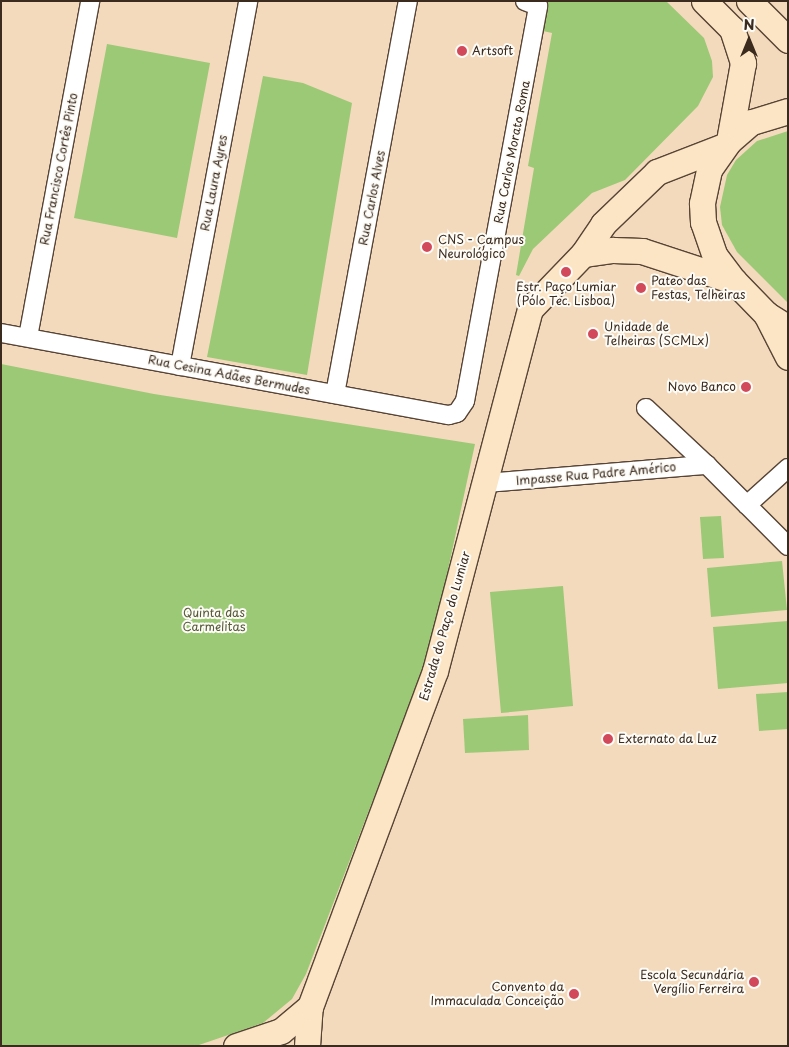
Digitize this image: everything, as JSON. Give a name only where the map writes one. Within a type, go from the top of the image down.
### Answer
[{"type":"street","name":"Rua Francisco Cortês Pinto","points":[[28,337],[90,1]]},
{"type":"street","name":"Rua Laura Ayres","points":[[180,366],[248,1]]},
{"type":"street","name":"Rua Carlos Alves","points":[[336,394],[408,1]]},
{"type":"street","points":[[704,1],[732,29],[743,63],[726,143]]},
{"type":"street","points":[[749,1],[788,40]]},
{"type":"street","name":"Rua Carlos Morato Roma","points":[[457,413],[465,401],[532,4]]},
{"type":"street","points":[[788,111],[751,122],[726,143],[709,170],[702,203],[703,222],[715,256],[734,282],[766,314],[788,328]]},
{"type":"street","name":"Estrada do Paço do Lumiar","points":[[310,1007],[435,671],[486,483],[530,309],[583,254],[603,224],[657,172],[726,143]]},
{"type":"street","points":[[583,254],[613,250],[642,251],[734,282]]},
{"type":"street","points":[[766,314],[788,357]]},
{"type":"street","name":"Rua Cesina Adães Bermudes","points":[[1,332],[449,415],[457,413]]},
{"type":"street","name":"Impasse Rua Padre Américo","points":[[646,408],[707,465],[788,546]]},
{"type":"street","name":"Impasse Rua Padre Américo","points":[[486,483],[707,465]]},
{"type":"street","points":[[747,505],[788,468]]},
{"type":"street","points":[[242,1045],[281,1031],[310,1007]]},
{"type":"street","points":[[307,1046],[310,1007]]},
{"type":"green space","points":[[541,1],[666,1],[704,38],[712,61],[713,77],[698,106],[625,180],[592,193],[533,249],[519,276],[516,275],[534,168],[528,166],[552,33],[543,31],[546,16]]},
{"type":"green space","points":[[107,44],[210,63],[177,238],[74,218]]},
{"type":"green space","points":[[263,76],[303,83],[352,103],[307,375],[207,357]]},
{"type":"green space","points":[[788,131],[788,303],[737,252],[722,225],[720,207],[727,175],[736,160],[757,141]]},
{"type":"green space","name":"Quinta das Carmelitas","points":[[1,364],[154,394],[475,444],[431,649],[306,974],[292,999],[263,1023],[196,1046],[1,1046]]},
{"type":"green space","points":[[721,516],[724,558],[703,559],[700,517]]},
{"type":"green space","points":[[782,561],[787,610],[711,617],[707,568]]},
{"type":"green space","points":[[563,586],[573,706],[501,713],[490,592]]},
{"type":"green space","points":[[788,621],[788,683],[718,689],[713,627]]},
{"type":"green space","points":[[788,692],[788,729],[759,731],[756,694]]},
{"type":"green space","points":[[528,715],[529,750],[465,753],[463,719]]},
{"type":"place","name":"Artsoft","points":[[462,51]]},
{"type":"place","name":"CNS - Campus Neurológico","points":[[427,247]]},
{"type":"place","name":"Estr. Paço Lumiar (Pólo Tec. Lisboa)","points":[[566,272]]},
{"type":"place","name":"Pateo das Festas, Telheiras","points":[[641,288]]},
{"type":"place","name":"Unidade de Telheiras (SCMLx)","points":[[593,334]]},
{"type":"place","name":"Novo Banco","points":[[746,387]]},
{"type":"place","name":"Externato da Luz","points":[[608,739]]},
{"type":"place","name":"Escola Secundária Vergílio Ferreira","points":[[754,982]]},
{"type":"place","name":"Convento da Immaculada Conceição","points":[[574,994]]}]
